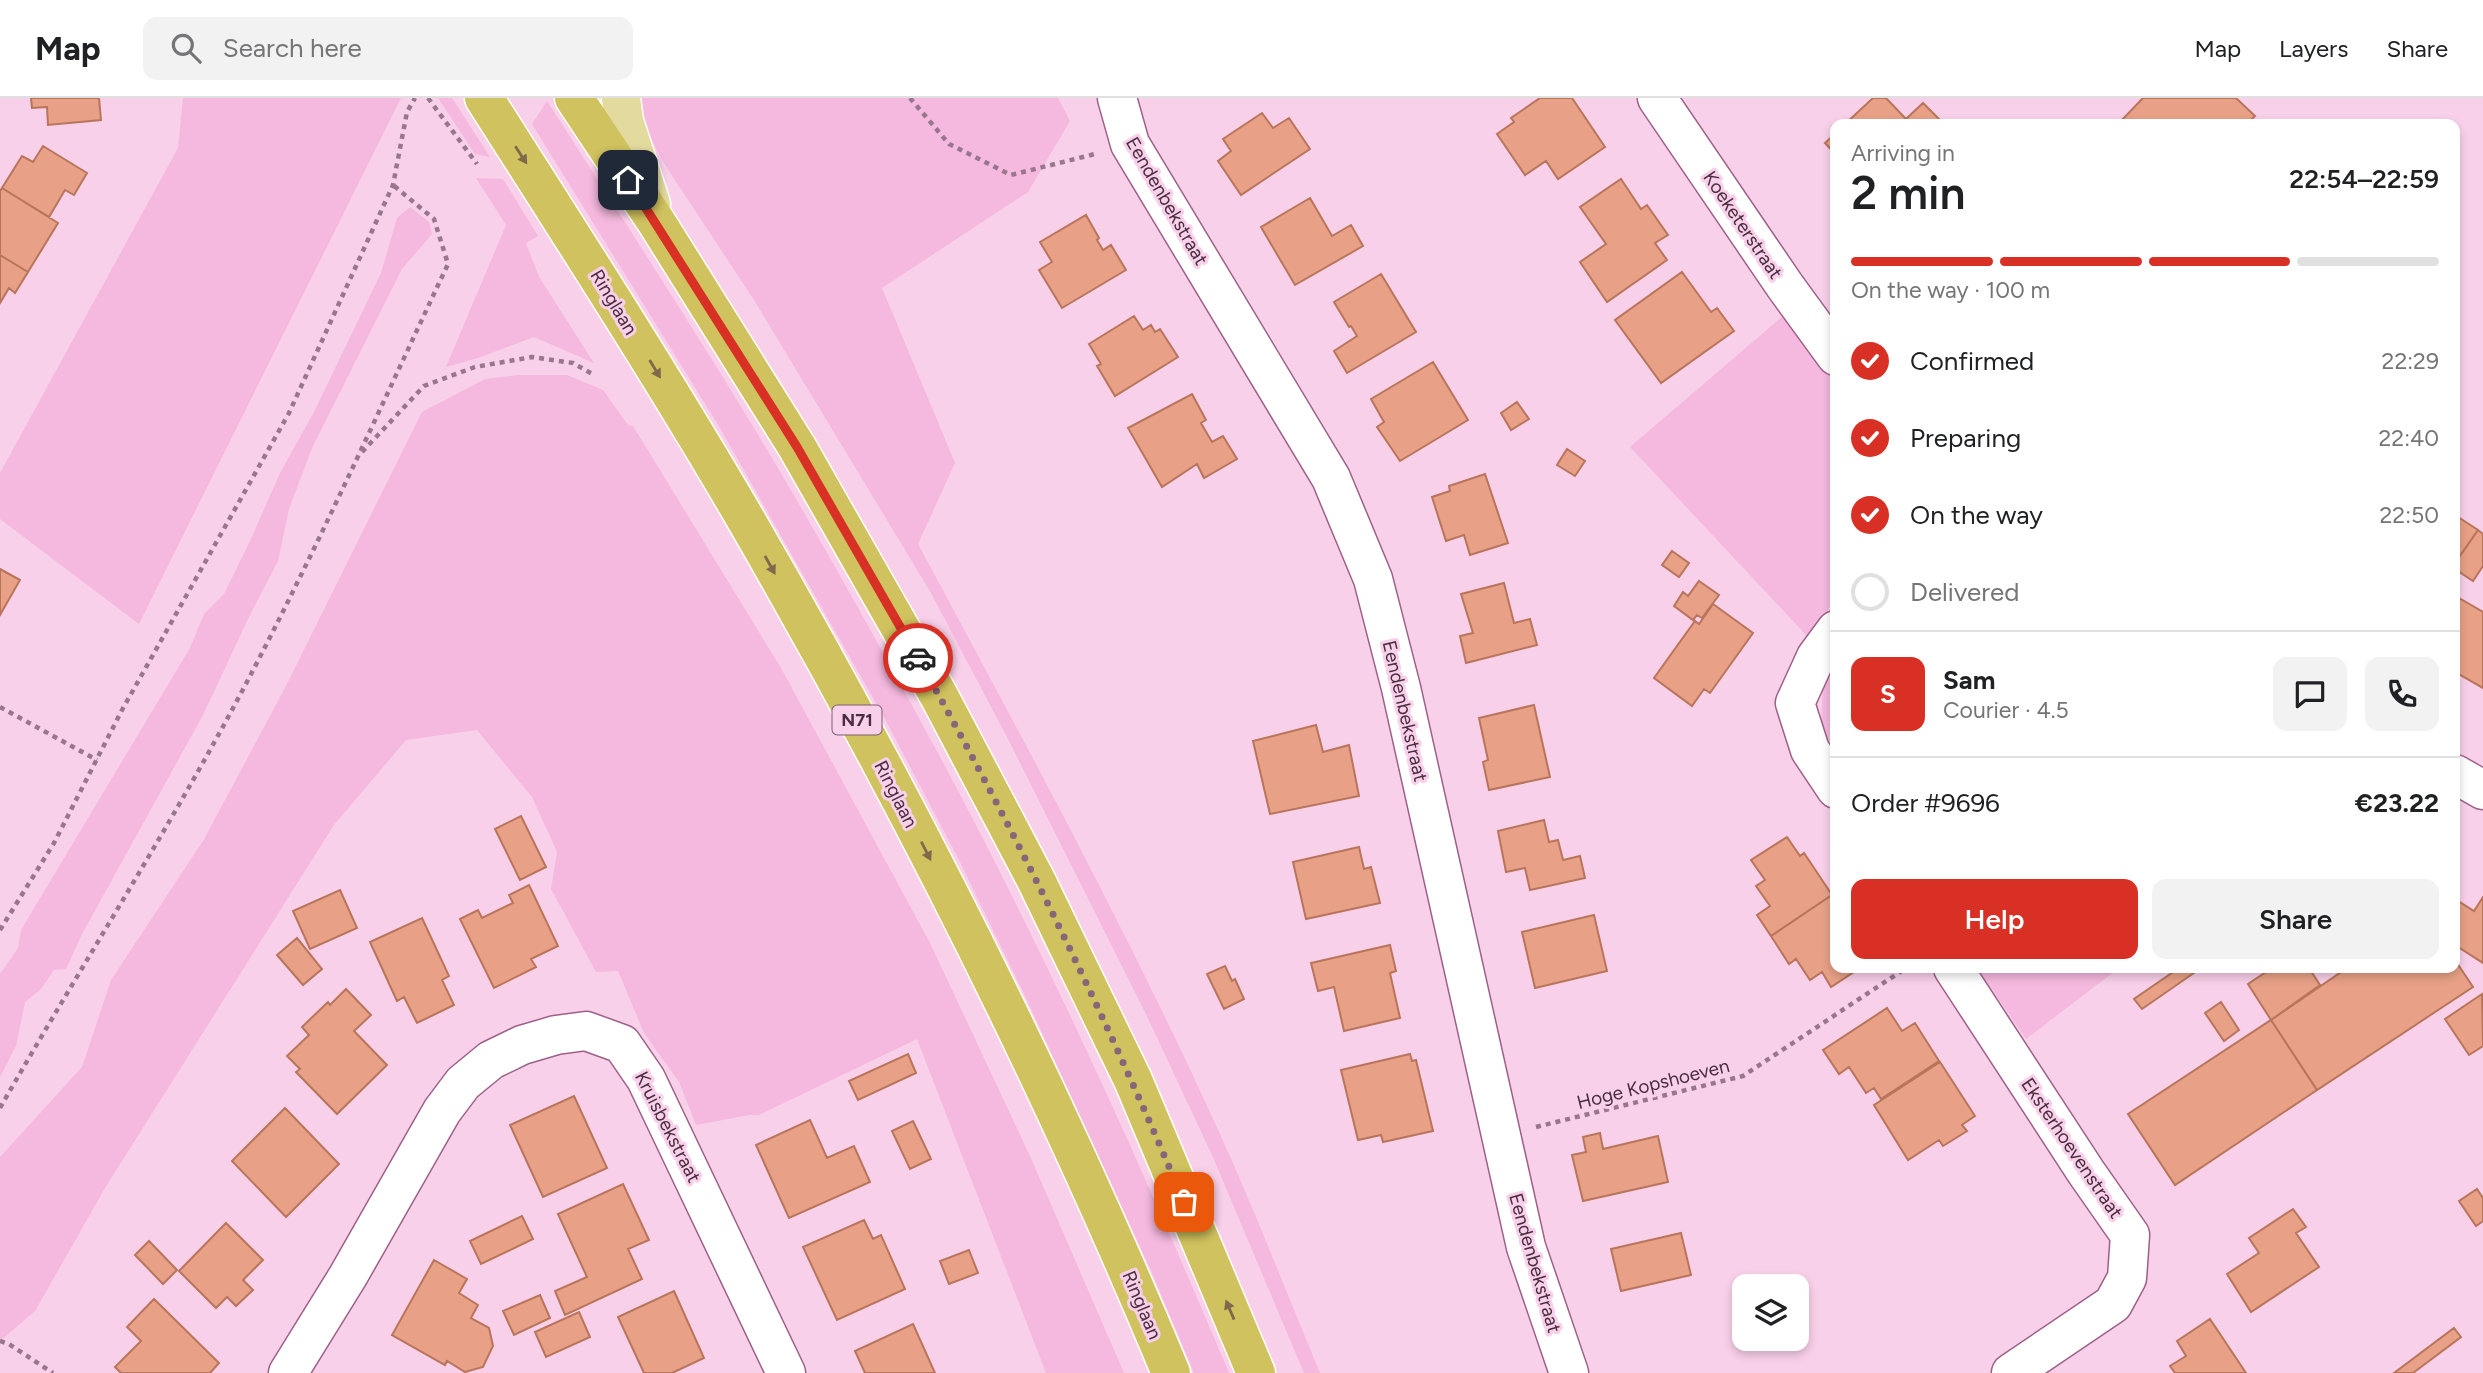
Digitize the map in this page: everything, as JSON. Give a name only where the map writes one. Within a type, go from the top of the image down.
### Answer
[{"type":"highway","name":"Ringlaan","points":[[484,98],[600,278],[738,507],[881,763],[1014,1022],[1135,1285],[1171,1373]]},
{"type":"highway","points":[[574,98],[657,223],[797,447],[939,696],[1030,868],[1133,1080],[1256,1373]]},
{"type":"main road","points":[[621,98],[624,121],[657,223]]},
{"type":"street","name":"Eendenbekstraat","points":[[1117,98],[1130,145],[1255,348],[1331,478],[1373,579],[1401,688],[1526,1247],[1569,1373]]},
{"type":"street","name":"Koeketerstraat","points":[[1657,98],[1830,348]]},
{"type":"street","points":[[1830,638],[1816,657],[1796,703],[1810,750],[1830,780]]},
{"type":"street","points":[[2460,777],[2483,790]]},
{"type":"street","name":"Eksterhoevenstraat","points":[[1956,973],[2130,1235],[2127,1278],[2113,1304],[2011,1373]]},
{"type":"street","name":"Kruisbekstraat","points":[[288,1373],[348,1276],[442,1111],[463,1083],[491,1060],[522,1045],[556,1035],[586,1031],[622,1044],[646,1079],[786,1373]]},
{"type":"path","points":[[0,930],[54,843],[289,413],[393,185],[407,112],[415,98]]},
{"type":"path","points":[[910,98],[949,144],[1011,176],[1130,145]]},
{"type":"path","points":[[0,1108],[145,865],[249,679],[323,532],[449,264],[434,219],[393,185]]},
{"type":"path","points":[[359,455],[424,386],[475,367],[532,357],[573,363],[594,375]]},
{"type":"path","points":[[0,707],[97,760]]},
{"type":"path","name":"Hoge Kopshoeven","points":[[1502,1135],[1743,1076],[1898,973]]},
{"type":"path","points":[[0,1341],[53,1373]]},
{"type":"shaded area","points":[[183,98],[401,98],[139,624],[0,519],[0,473],[178,148]]},
{"type":"shaded area","points":[[438,98],[452,98],[490,157],[475,154]]},
{"type":"shaded area","points":[[636,98],[1058,98],[1070,121],[1028,192],[882,288],[955,463],[918,544],[1076,841],[1189,1067],[1237,1172],[1320,1373],[1304,1373],[1212,1155],[1145,1012],[1008,739],[931,593],[754,300],[667,168],[641,122]]},
{"type":"shaded area","points":[[547,101],[748,418],[832,561],[939,755],[1018,907],[1092,1061],[1229,1373],[1194,1373],[1152,1273],[1027,1000],[956,854],[885,719],[720,428],[532,124]]},
{"type":"shaded area","points":[[476,178],[503,179],[538,236],[526,243],[539,277],[594,363],[534,337],[446,367],[506,225]]},
{"type":"shaded area","points":[[410,207],[429,222],[432,234],[402,269],[312,448],[289,509],[278,561],[203,715],[82,934],[66,969],[54,970],[41,989],[25,1002],[16,1046],[0,1077],[0,974],[18,948],[21,930],[190,648],[204,614],[224,594],[280,473],[314,412],[381,273],[397,218]]},
{"type":"shaded area","points":[[1784,315],[1830,375],[1830,607],[1807,636],[1630,447]]},
{"type":"shaded area","points":[[518,375],[567,375],[603,390],[628,425],[633,426],[781,668],[930,943],[1030,1156],[1124,1373],[1046,1373],[917,1039],[759,1115],[696,1125],[679,1082],[644,1033],[618,971],[596,972],[551,889],[557,852],[532,797],[477,730],[406,740],[334,825],[105,1188],[35,1311],[0,1341],[0,1157],[82,1067],[111,980],[203,841],[286,686],[422,412],[485,379]]},
{"type":"shaded area","points":[[1830,670],[1830,743],[1821,725],[1823,683]]},
{"type":"shaded area","points":[[1980,973],[2112,973],[2026,1039]]},
{"type":"building","points":[[31,98],[99,98],[101,120],[48,125],[47,107],[32,108]]},
{"type":"building","points":[[1540,98],[1572,98],[1605,147],[1558,179],[1546,161],[1525,175],[1497,134],[1514,122],[1511,118]]},
{"type":"building","points":[[1873,98],[1886,98],[1906,119],[1850,119]]},
{"type":"building","points":[[2143,98],[2236,98],[2255,116],[2252,119],[2123,119]]},
{"type":"building","points":[[1923,103],[1939,119],[1906,119]]},
{"type":"building","points":[[1262,113],[1273,128],[1289,118],[1310,149],[1241,195],[1218,161],[1231,151],[1223,139]]},
{"type":"building","points":[[43,146],[87,173],[74,195],[65,190],[49,217],[2,188],[22,156],[33,162]]},
{"type":"building","points":[[1621,179],[1641,209],[1647,205],[1668,235],[1655,243],[1667,260],[1607,302],[1580,262],[1606,244],[1580,207]]},
{"type":"building","points":[[2,188],[58,223],[28,272],[0,255]]},
{"type":"building","points":[[1310,198],[1332,236],[1351,225],[1363,246],[1295,285],[1261,227]]},
{"type":"building","points":[[1086,215],[1103,250],[1111,245],[1126,270],[1062,308],[1039,270],[1052,262],[1040,242]]},
{"type":"building","points":[[0,255],[28,272],[15,293],[9,288],[0,303]]},
{"type":"building","points":[[1682,272],[1711,312],[1717,308],[1734,331],[1661,383],[1615,320]]},
{"type":"building","points":[[1381,274],[1416,332],[1347,373],[1334,351],[1357,336],[1334,302]]},
{"type":"building","points":[[1134,316],[1143,330],[1151,325],[1155,332],[1160,329],[1178,357],[1115,396],[1097,366],[1101,364],[1089,344]]},
{"type":"building","points":[[1433,362],[1468,420],[1400,461],[1377,427],[1384,422],[1371,399]]},
{"type":"building","points":[[1192,394],[1206,420],[1201,423],[1212,442],[1223,436],[1237,459],[1204,478],[1197,464],[1162,487],[1128,428]]},
{"type":"building","points":[[1517,402],[1529,419],[1511,430],[1501,413]]},
{"type":"building","points":[[1567,449],[1585,461],[1575,476],[1557,465]]},
{"type":"building","points":[[1485,474],[1508,543],[1470,555],[1464,535],[1446,541],[1432,497],[1450,491],[1449,486]]},
{"type":"building","points":[[2460,518],[2478,530],[2460,556]]},
{"type":"building","points":[[2478,530],[2483,534],[2483,566],[2473,581],[2460,572],[2460,556]]},
{"type":"building","points":[[1672,551],[1689,563],[1679,577],[1662,565]]},
{"type":"building","points":[[0,569],[20,580],[0,615]]},
{"type":"building","points":[[1699,581],[1719,595],[1702,618],[1697,615],[1693,620],[1674,606],[1683,592],[1688,596]]},
{"type":"building","points":[[1504,583],[1514,623],[1530,619],[1537,645],[1466,663],[1460,636],[1473,633],[1461,594]]},
{"type":"building","points":[[2460,599],[2483,612],[2483,688],[2460,675]]},
{"type":"building","points":[[1713,604],[1753,633],[1710,693],[1704,689],[1692,706],[1654,678],[1695,621],[1699,624]]},
{"type":"building","points":[[1534,705],[1550,777],[1489,790],[1483,762],[1488,760],[1479,718]]},
{"type":"building","points":[[1316,725],[1323,752],[1349,745],[1359,796],[1270,814],[1253,741]]},
{"type":"building","points":[[521,816],[546,867],[520,880],[495,829]]},
{"type":"building","points":[[1544,820],[1549,842],[1558,840],[1563,860],[1580,856],[1585,878],[1530,890],[1525,868],[1506,872],[1498,831]]},
{"type":"building","points":[[1787,837],[1800,856],[1804,853],[1830,892],[1830,896],[1771,936],[1757,915],[1770,906],[1756,886],[1765,880],[1751,860]]},
{"type":"building","points":[[1359,847],[1364,869],[1371,867],[1380,903],[1306,919],[1293,862]]},
{"type":"building","points":[[529,885],[558,946],[531,959],[536,967],[494,988],[460,919],[478,910],[482,918],[513,903],[509,895]]},
{"type":"building","points":[[340,890],[357,928],[310,949],[293,911]]},
{"type":"building","points":[[1830,896],[1830,973],[1852,973],[1831,987],[1822,972],[1810,980],[1796,959],[1789,964],[1771,936]]},
{"type":"building","points":[[2483,897],[2483,963],[2460,948],[2460,902],[2474,911]]},
{"type":"building","points":[[1594,915],[1607,971],[1535,988],[1522,932]]},
{"type":"building","points":[[422,918],[449,976],[442,980],[454,1005],[417,1023],[404,997],[397,1001],[370,942]]},
{"type":"building","points":[[297,938],[322,969],[303,985],[277,955]]},
{"type":"building","points":[[1390,945],[1396,971],[1390,973],[1400,1018],[1344,1031],[1334,987],[1318,991],[1311,963]]},
{"type":"building","points":[[1225,966],[1232,981],[1235,979],[1244,999],[1224,1009],[1207,974]]},
{"type":"building","points":[[2460,968],[2473,987],[2317,1090],[2271,1020],[2340,973],[2460,973]]},
{"type":"building","points":[[2172,973],[2194,973],[2142,1009],[2134,999]]},
{"type":"building","points":[[2264,973],[2312,973],[2320,985],[2271,1020],[2248,984]]},
{"type":"building","points":[[346,989],[371,1015],[354,1031],[387,1065],[337,1114],[296,1072],[300,1069],[287,1056],[309,1035],[302,1027]]},
{"type":"building","points":[[2482,994],[2483,1046],[2469,1055],[2445,1019]]},
{"type":"building","points":[[2221,1002],[2239,1030],[2224,1041],[2205,1013]]},
{"type":"building","points":[[1887,1008],[1902,1031],[1915,1023],[1939,1061],[1881,1099],[1874,1088],[1866,1093],[1849,1067],[1839,1074],[1823,1050]]},
{"type":"building","points":[[2271,1020],[2317,1090],[2175,1185],[2128,1114]]},
{"type":"building","points":[[908,1054],[916,1073],[858,1100],[849,1081]]},
{"type":"building","points":[[1410,1054],[1412,1061],[1416,1060],[1433,1131],[1383,1142],[1381,1135],[1358,1140],[1341,1070]]},
{"type":"building","points":[[1940,1062],[1975,1116],[1962,1125],[1967,1131],[1943,1146],[1939,1140],[1908,1160],[1874,1105]]},
{"type":"building","points":[[574,1096],[607,1168],[543,1197],[510,1125]]},
{"type":"building","points":[[285,1108],[339,1164],[286,1217],[232,1161]]},
{"type":"building","points":[[810,1120],[827,1158],[854,1146],[870,1182],[789,1218],[756,1145]]},
{"type":"building","points":[[913,1121],[931,1159],[910,1169],[892,1131]]},
{"type":"building","points":[[1600,1133],[1603,1149],[1658,1136],[1668,1182],[1583,1201],[1572,1155],[1586,1152],[1583,1137]]},
{"type":"building","points":[[623,1184],[649,1240],[628,1249],[642,1279],[565,1315],[555,1291],[587,1277],[558,1214]]},
{"type":"building","points":[[2477,1189],[2483,1198],[2483,1221],[2476,1226],[2459,1201]]},
{"type":"building","points":[[2293,1209],[2306,1227],[2296,1233],[2319,1267],[2251,1312],[2227,1274],[2259,1253],[2249,1238]]},
{"type":"building","points":[[522,1216],[533,1239],[481,1264],[470,1241]]},
{"type":"building","points":[[864,1220],[873,1239],[881,1235],[905,1289],[837,1320],[803,1247]]},
{"type":"building","points":[[226,1223],[263,1260],[243,1280],[253,1290],[236,1306],[227,1297],[216,1308],[179,1271]]},
{"type":"building","points":[[1681,1233],[1691,1275],[1621,1291],[1611,1249]]},
{"type":"building","points":[[149,1241],[177,1270],[163,1284],[135,1255]]},
{"type":"building","points":[[969,1250],[978,1273],[949,1284],[940,1261]]},
{"type":"building","points":[[434,1260],[467,1279],[459,1293],[478,1305],[471,1318],[489,1328],[493,1346],[483,1367],[465,1372],[447,1361],[445,1365],[392,1335]]},
{"type":"building","points":[[674,1291],[704,1358],[672,1373],[644,1373],[618,1317]]},
{"type":"building","points":[[540,1295],[550,1318],[514,1335],[503,1311]]},
{"type":"building","points":[[154,1299],[219,1363],[210,1373],[121,1373],[115,1367],[141,1341],[127,1327]]},
{"type":"building","points":[[579,1312],[590,1337],[546,1357],[535,1332]]},
{"type":"building","points":[[2210,1319],[2246,1373],[2175,1373],[2170,1366],[2186,1356],[2177,1341]]},
{"type":"building","points":[[913,1324],[935,1373],[865,1373],[855,1351]]},
{"type":"building","points":[[2454,1328],[2461,1337],[2413,1373],[2394,1373]]},
{"type":"way so far","points":[[918,658],[1036,880],[1133,1080],[1184,1202]]},
{"type":"route","points":[[628,180],[797,447],[918,658]]}]
